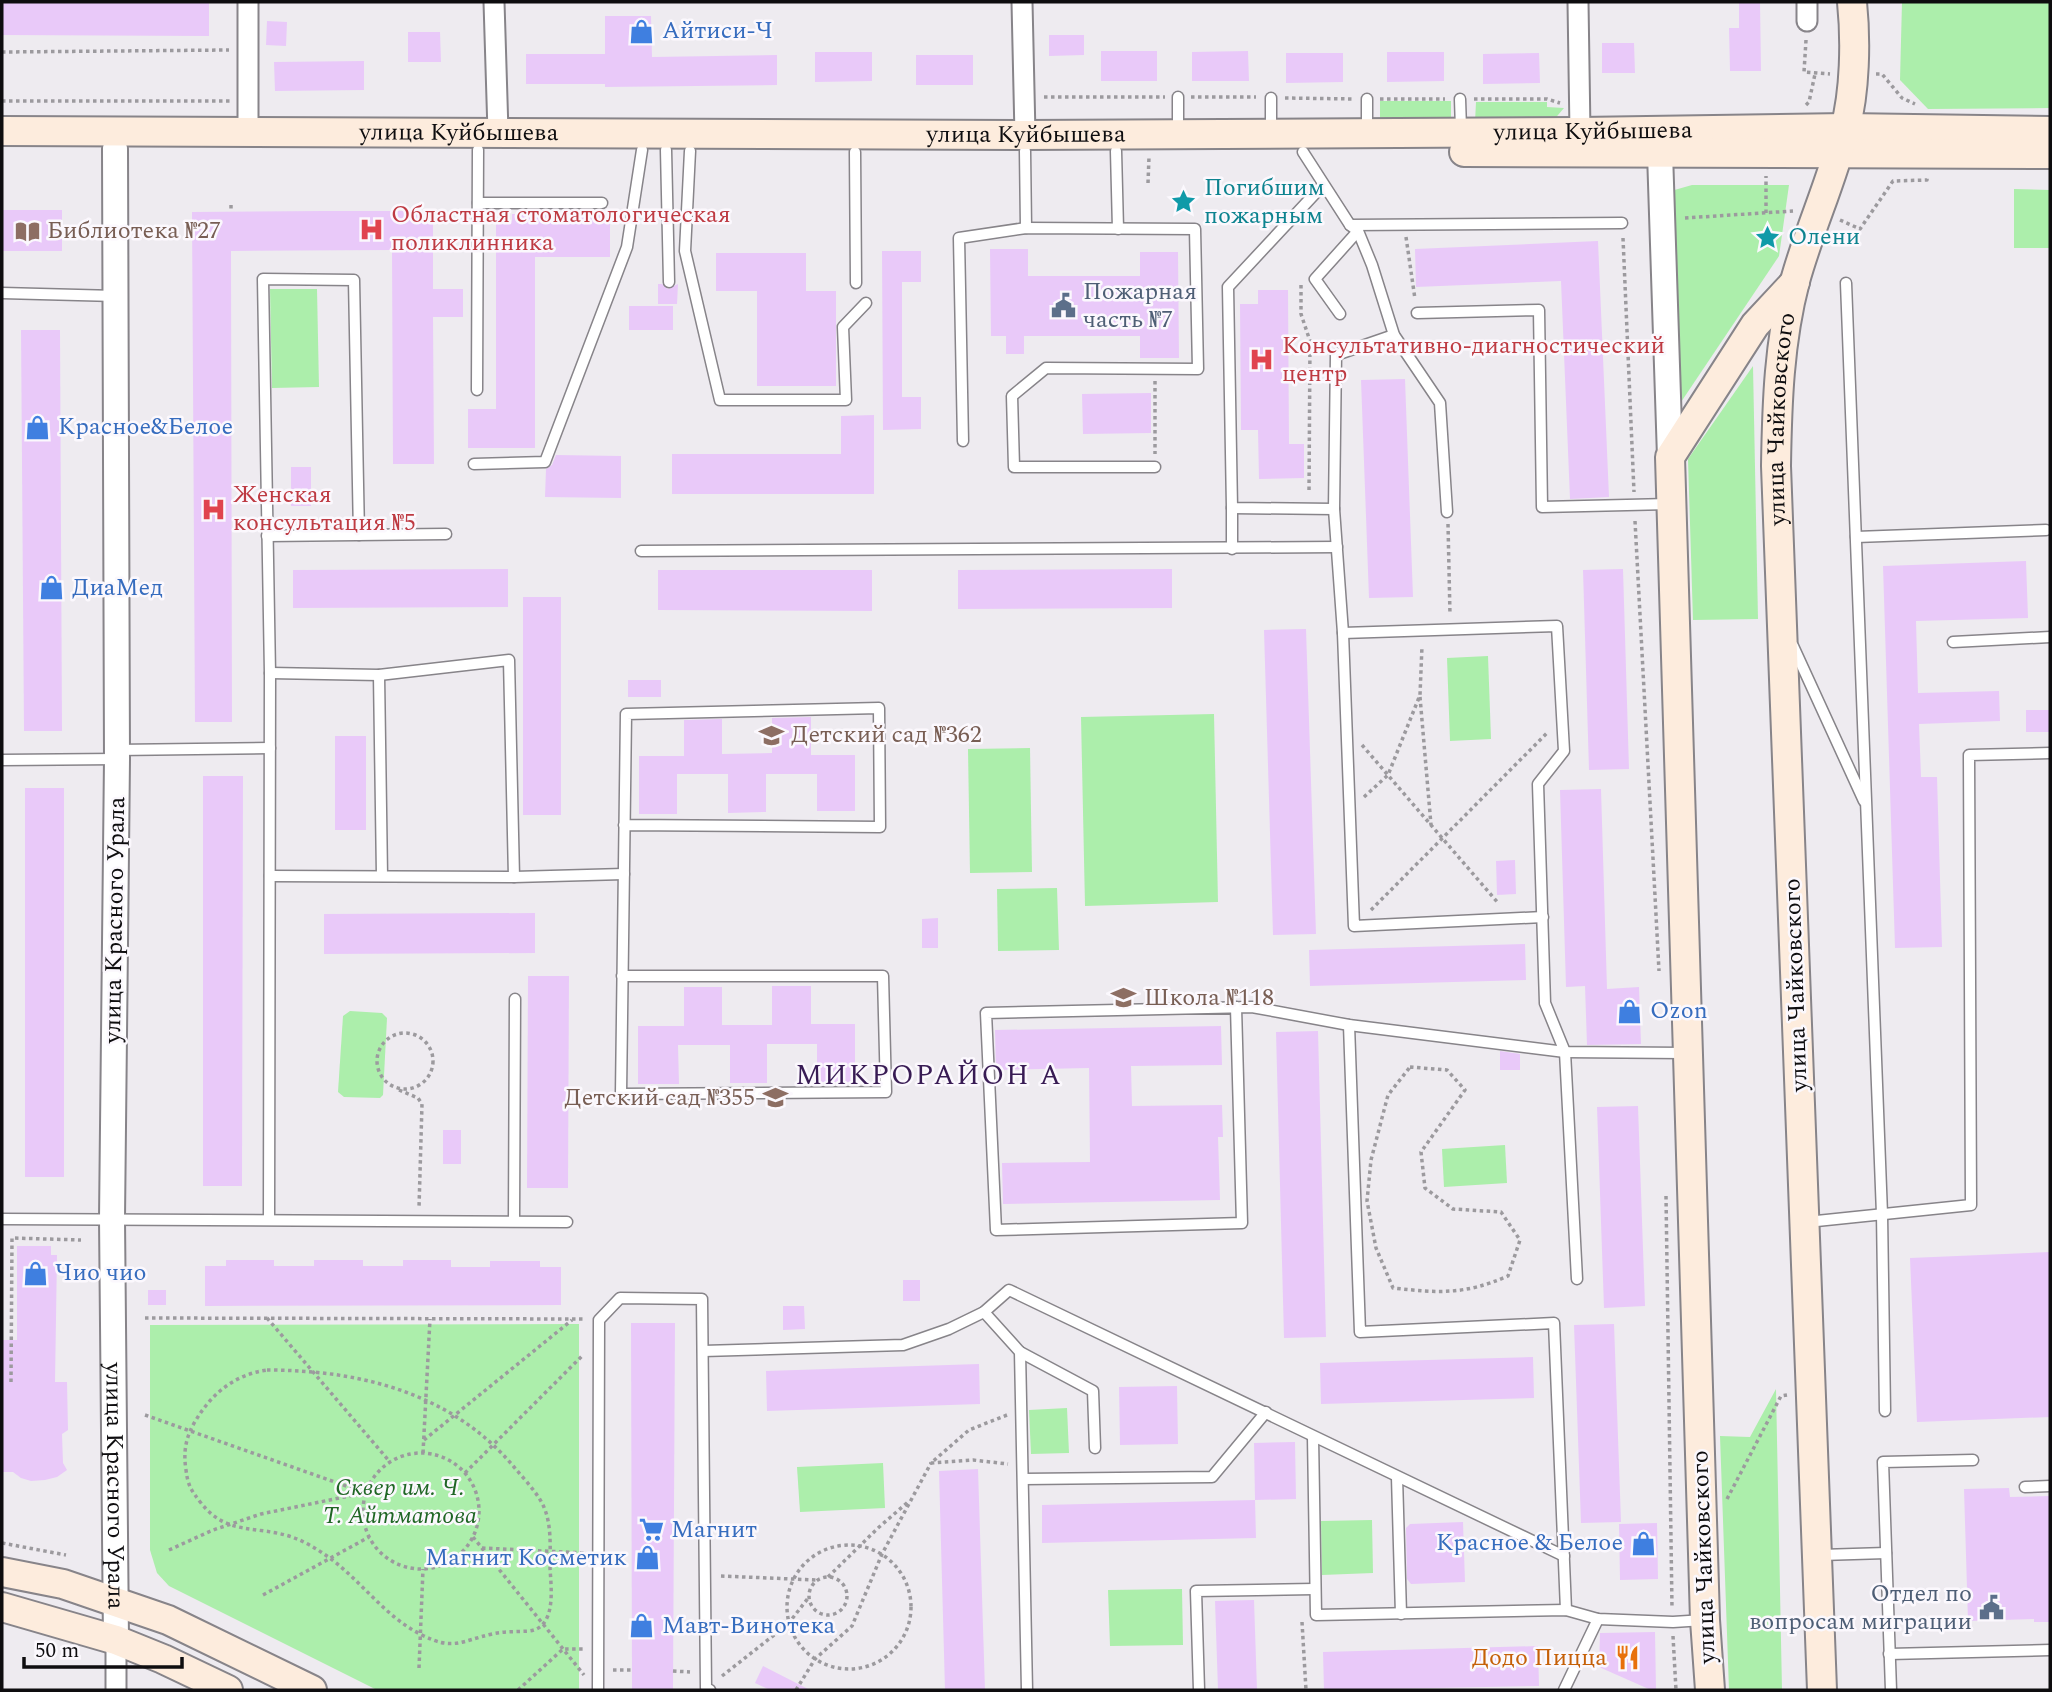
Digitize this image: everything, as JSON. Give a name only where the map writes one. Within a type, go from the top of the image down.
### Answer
[{"type":"main road","name":"улица Чайковского","points":[[1822,1690],[1776,466],[1777,398],[1781,351],[1795,281],[1841,140],[1854,54],[1852,2]]},
{"type":"main road","name":"улица Куйбышева","points":[[2,149],[248,131],[666,151],[855,152],[1178,134],[1461,133],[1580,120],[2050,154]]},
{"type":"main road","name":"улица Куйбышева","points":[[2,131],[116,140],[492,144],[1025,143],[1116,151],[1660,153],[1841,140],[2050,131]]},
{"type":"main road","name":"улица Чайковского","points":[[1710,1690],[1704,1620],[1670,457],[1755,325],[1795,281]]},
{"type":"main road","points":[[2,1572],[63,1584],[168,1620],[312,1690]]},
{"type":"main road","points":[[2,1607],[116,1640],[228,1690]]},
{"type":"street","points":[[248,2],[248,131]]},
{"type":"street","points":[[492,144],[494,2]]},
{"type":"street","points":[[1022,2],[1025,143]]},
{"type":"street","points":[[1578,2],[1580,120]]},
{"type":"street","name":"улица Красного Урала","points":[[116,140],[113,1219],[116,1690]]},
{"type":"street","name":"улица Чайковского","points":[[1660,153],[1670,457]]},
{"type":"lane","points":[[1178,97],[1178,134]]},
{"type":"lane","points":[[1271,98],[1271,134]]},
{"type":"lane","points":[[1367,99],[1367,133]]},
{"type":"lane","points":[[1460,99],[1461,133]]},
{"type":"lane","points":[[1025,143],[1027,228]]},
{"type":"lane","points":[[477,390],[478,203],[492,144]]},
{"type":"lane","points":[[666,151],[669,282]]},
{"type":"lane","points":[[666,151],[685,251],[720,400],[846,400],[843,327],[866,303]]},
{"type":"lane","points":[[474,464],[545,462],[666,151]]},
{"type":"lane","points":[[1116,151],[1118,229]]},
{"type":"lane","points":[[855,152],[856,283]]},
{"type":"lane","points":[[1303,152],[1354,228],[1372,265],[1394,335],[1440,402],[1447,512]]},
{"type":"lane","points":[[1232,549],[1228,287],[1323,185]]},
{"type":"lane","points":[[478,203],[602,203]]},
{"type":"lane","points":[[1340,314],[1315,279],[1354,228],[1622,223]]},
{"type":"lane","points":[[963,441],[959,239],[1027,228],[1195,229],[1198,369],[1046,368],[1012,396],[1014,467],[1155,467]]},
{"type":"lane","points":[[270,1219],[270,673],[263,279],[354,279],[359,535]]},
{"type":"lane","points":[[1846,283],[1882,1214],[1885,1411]]},
{"type":"lane","points":[[2,293],[116,296]]},
{"type":"lane","points":[[1417,313],[1539,310],[1542,507],[1670,504]]},
{"type":"lane","points":[[1394,335],[1336,355],[1334,509],[1343,633],[1354,926],[1542,917]]},
{"type":"lane","points":[[1232,508],[1334,509]]},
{"type":"lane","points":[[1856,537],[2046,530]]},
{"type":"lane","points":[[267,536],[446,534]]},
{"type":"lane","points":[[641,551],[1336,547]]},
{"type":"lane","points":[[1783,625],[1866,804]]},
{"type":"lane","points":[[1343,633],[1557,626],[1564,751],[1538,784],[1542,917],[1545,1003],[1565,1052],[1577,1279]]},
{"type":"lane","points":[[1953,642],[2050,637]]},
{"type":"lane","points":[[270,673],[379,675],[509,660],[514,877]]},
{"type":"lane","points":[[379,675],[382,876]]},
{"type":"lane","points":[[622,976],[883,976],[886,1092],[621,1094],[622,976],[624,874],[624,825],[626,714],[879,708],[880,827],[624,825]]},
{"type":"lane","points":[[2,760],[116,755],[143,748],[270,747]]},
{"type":"lane","points":[[1805,1222],[1971,1205],[1969,755],[2050,753]]},
{"type":"lane","points":[[270,876],[514,877],[624,874]]},
{"type":"lane","points":[[514,1222],[515,999]]},
{"type":"lane","points":[[1237,1007],[1242,1223],[996,1230],[986,1013],[1237,1007],[1252,1007],[1349,1025],[1565,1052],[1688,1053]]},
{"type":"lane","points":[[1349,1025],[1360,1332],[1554,1323],[1566,1610]]},
{"type":"lane","points":[[2,1219],[568,1222]]},
{"type":"lane","points":[[703,1351],[903,1345],[949,1329],[984,1312],[1009,1290],[1564,1556]]},
{"type":"lane","points":[[598,1690],[599,1320],[620,1298],[702,1299],[708,1689]]},
{"type":"lane","points":[[984,1312],[1020,1352],[1093,1391],[1095,1448]]},
{"type":"lane","points":[[1020,1352],[1027,1690]]},
{"type":"lane","points":[[1024,1479],[1212,1477],[1266,1412]]},
{"type":"lane","points":[[1313,1437],[1316,1615],[1566,1610],[1598,1619],[1672,1622],[1704,1620]]},
{"type":"lane","points":[[1891,1690],[1883,1462],[1973,1460]]},
{"type":"lane","points":[[1397,1477],[1401,1614]]},
{"type":"lane","points":[[2025,1487],[2050,1486]]},
{"type":"lane","points":[[1817,1555],[1886,1553]]},
{"type":"lane","points":[[1199,1690],[1196,1591],[1314,1589]]},
{"type":"lane","points":[[1564,1690],[1598,1619]]},
{"type":"lane","points":[[1889,1654],[2050,1650]]},
{"type":"path","points":[[1804,72],[1807,11]]},
{"type":"path","points":[[2,52],[248,50]]},
{"type":"path","points":[[1799,109],[1809,102],[1815,74]]},
{"type":"path","points":[[1024,96],[1547,99],[1580,120]]},
{"type":"path","points":[[2,101],[248,101]]},
{"type":"path","points":[[231,205],[231,212]]},
{"type":"path","points":[[1622,223],[1659,972]]},
{"type":"path","points":[[1405,225],[1417,313]]},
{"type":"path","points":[[1302,277],[1301,314],[1310,341],[1309,509]]},
{"type":"path","points":[[1155,369],[1155,467]]},
{"type":"path","points":[[1447,512],[1450,629]]},
{"type":"path","points":[[1423,630],[1420,695],[1431,825]]},
{"type":"path","points":[[1350,811],[1388,775],[1420,695]]},
{"type":"path","points":[[1354,926],[1562,719]]},
{"type":"path","points":[[1347,727],[1512,919]]},
{"type":"path","points":[[394,1087],[413,1088],[428,1077],[432,1069],[431,1050],[419,1036],[400,1032],[384,1041],[379,1049],[377,1067],[380,1075],[394,1087],[418,1098],[422,1104],[419,1221]]},
{"type":"path","points":[[1410,1067],[1447,1070],[1465,1090],[1421,1152],[1424,1188],[1452,1209],[1500,1212],[1520,1240],[1508,1276],[1482,1287],[1439,1293],[1393,1288],[1376,1248],[1367,1201],[1371,1160],[1388,1095],[1410,1067]]},
{"type":"path","points":[[1666,1192],[1672,1622],[1676,1690]]},
{"type":"path","points":[[11,1382],[12,1238],[81,1240]]},
{"type":"path","points":[[145,1318],[599,1320]]},
{"type":"path","points":[[267,1318],[390,1462]]},
{"type":"path","points":[[423,1454],[430,1319]]},
{"type":"path","points":[[424,1440],[573,1320]]},
{"type":"path","points":[[465,1473],[599,1339]]},
{"type":"path","points":[[267,1370],[311,1371],[372,1380],[426,1399],[455,1415],[493,1445],[544,1506],[550,1530],[551,1609],[543,1625],[532,1631],[499,1632],[461,1643],[443,1645],[402,1624],[330,1558],[311,1545],[291,1537],[216,1520],[188,1486],[184,1448],[189,1430],[210,1399],[227,1385],[249,1373],[267,1370]]},
{"type":"path","points":[[1727,1500],[1781,1396],[1810,1392]]},
{"type":"path","points":[[796,1690],[815,1659],[852,1626],[882,1554],[931,1463],[969,1430],[1022,1409]]},
{"type":"path","points":[[145,1415],[366,1493]]},
{"type":"path","points":[[423,1454],[445,1459],[465,1473],[477,1497],[479,1511],[473,1537],[464,1550],[452,1560],[438,1567],[409,1568],[384,1556],[369,1537],[363,1520],[366,1493],[380,1471],[390,1462],[404,1456],[423,1454]]},
{"type":"path","points":[[931,1463],[973,1460],[1024,1466]]},
{"type":"path","points":[[169,1550],[261,1514],[366,1493]]},
{"type":"path","points":[[828,1577],[911,1499]]},
{"type":"path","points":[[263,1595],[369,1537]]},
{"type":"path","points":[[473,1537],[588,1680]]},
{"type":"path","points":[[2,1543],[66,1555]]},
{"type":"path","points":[[843,1545],[860,1546],[882,1554],[893,1562],[907,1585],[911,1611],[904,1637],[886,1657],[862,1668],[835,1668],[815,1659],[801,1648],[788,1624],[787,1597],[793,1579],[806,1561],[817,1553],[843,1545]]},
{"type":"path","points":[[482,1548],[598,1554]]},
{"type":"path","points":[[419,1668],[423,1569]]},
{"type":"path","points":[[705,1576],[816,1580],[834,1577],[844,1585],[848,1597],[843,1608],[826,1615],[814,1609],[809,1597]]},
{"type":"path","points":[[708,1689],[788,1624],[809,1597],[816,1580]]},
{"type":"path","points":[[1300,1589],[1306,1690]]},
{"type":"path","points":[[518,1690],[563,1649],[598,1648]]},
{"type":"green space","points":[[1902,2],[2050,2],[2050,108],[1928,109],[1900,80]]},
{"type":"green space","points":[[1380,101],[1451,101],[1451,119],[1380,119]]},
{"type":"green space","points":[[1476,102],[1547,102],[1547,107],[1564,108],[1552,122],[1475,122]]},
{"type":"green space","points":[[1692,185],[1789,185],[1779,256],[1673,414],[1671,191]]},
{"type":"green space","points":[[2014,189],[2050,190],[2050,248],[2014,248]]},
{"type":"green space","points":[[270,289],[317,289],[319,387],[272,388]]},
{"type":"green space","points":[[1753,366],[1758,619],[1693,620],[1688,459]]},
{"type":"green space","points":[[1488,656],[1491,739],[1450,741],[1447,658]]},
{"type":"green space","points":[[1214,714],[1218,902],[1085,906],[1081,717]]},
{"type":"green space","points":[[1030,748],[1032,872],[970,873],[968,749]]},
{"type":"green space","points":[[1057,888],[1059,950],[998,951],[997,889]]},
{"type":"green space","points":[[350,1011],[382,1013],[387,1018],[383,1095],[380,1098],[344,1097],[338,1092],[343,1016]]},
{"type":"green space","points":[[1505,1145],[1507,1183],[1444,1187],[1442,1149]]},
{"type":"green space","name":"Сквер им. Ч. Т. Айтматова","points":[[579,1324],[579,1690],[377,1690],[169,1586],[157,1573],[150,1550],[150,1325]]},
{"type":"green space","points":[[1776,1389],[1782,1690],[1729,1690],[1720,1436],[1750,1437]]},
{"type":"green space","points":[[1067,1408],[1069,1453],[1031,1454],[1029,1410]]},
{"type":"green space","points":[[883,1463],[885,1508],[800,1512],[797,1467]]},
{"type":"green space","points":[[1372,1520],[1373,1573],[1322,1575],[1321,1521]]},
{"type":"green space","points":[[1182,1589],[1183,1645],[1110,1646],[1108,1590]]},
{"type":"building","points":[[2,2],[209,2],[209,36],[2,35]]},
{"type":"building","points":[[1739,2],[1760,2],[1761,71],[1730,71],[1729,28],[1739,28]]},
{"type":"building","points":[[605,16],[651,16],[652,57],[777,55],[777,85],[605,87],[605,84],[526,84],[526,54],[605,54]]},
{"type":"building","points":[[267,21],[287,22],[286,46],[266,45]]},
{"type":"building","points":[[408,32],[440,32],[441,62],[408,62]]},
{"type":"building","points":[[1049,35],[1084,35],[1084,55],[1049,56]]},
{"type":"building","points":[[1602,43],[1634,43],[1635,73],[1602,73]]},
{"type":"building","points":[[1101,51],[1157,51],[1157,81],[1101,81]]},
{"type":"building","points":[[1248,51],[1249,81],[1192,81],[1192,52]]},
{"type":"building","points":[[815,52],[872,52],[872,81],[815,82]]},
{"type":"building","points":[[1387,52],[1444,52],[1444,81],[1387,82]]},
{"type":"building","points":[[1286,53],[1343,53],[1343,82],[1286,83]]},
{"type":"building","points":[[1539,53],[1540,83],[1483,84],[1483,54]]},
{"type":"building","points":[[916,55],[973,55],[973,85],[916,85]]},
{"type":"building","points":[[364,61],[364,90],[275,91],[274,62]]},
{"type":"building","points":[[2,210],[62,210],[62,251],[2,251]]},
{"type":"building","points":[[433,211],[433,289],[463,289],[463,317],[433,317],[434,464],[393,464],[392,250],[231,251],[232,722],[195,722],[192,212]]},
{"type":"building","points":[[512,214],[610,214],[610,257],[535,257],[535,448],[468,448],[468,409],[496,409],[496,221],[512,221]]},
{"type":"building","points":[[1598,241],[1609,497],[1570,499],[1561,281],[1416,287],[1415,249]]},
{"type":"building","points":[[990,249],[1028,249],[1028,276],[1140,276],[1140,252],[1178,252],[1179,358],[1140,358],[1140,336],[1024,336],[1024,354],[1006,354],[1006,336],[991,336]]},
{"type":"building","points":[[882,251],[921,251],[921,282],[902,282],[902,397],[921,397],[921,429],[883,430]]},
{"type":"building","points":[[716,253],[806,253],[806,291],[836,291],[836,386],[757,386],[757,291],[716,291]]},
{"type":"building","points":[[658,284],[668,289],[678,284],[677,304],[658,304]]},
{"type":"building","points":[[1258,290],[1288,290],[1289,444],[1304,444],[1304,478],[1259,479],[1258,430],[1241,430],[1240,304],[1258,304]]},
{"type":"building","points":[[629,306],[673,306],[673,330],[629,330]]},
{"type":"building","points":[[21,330],[60,330],[62,731],[24,731]]},
{"type":"building","points":[[1405,379],[1413,597],[1369,598],[1361,380]]},
{"type":"building","points":[[1151,393],[1151,433],[1083,434],[1082,394]]},
{"type":"building","points":[[874,415],[874,494],[672,494],[672,454],[841,454],[841,416]]},
{"type":"building","points":[[556,455],[621,456],[621,498],[545,497],[546,469],[552,465]]},
{"type":"building","points":[[291,467],[311,467],[311,506],[291,506]]},
{"type":"building","points":[[2026,561],[2028,618],[1916,621],[1918,693],[1999,691],[2000,721],[1919,724],[1921,777],[1937,777],[1942,947],[1895,948],[1883,566]]},
{"type":"building","points":[[508,569],[508,607],[293,608],[293,570]]},
{"type":"building","points":[[1172,569],[1172,608],[958,609],[958,570]]},
{"type":"building","points":[[1623,569],[1629,769],[1589,770],[1583,570]]},
{"type":"building","points":[[658,570],[872,570],[872,611],[658,610]]},
{"type":"building","points":[[523,597],[561,597],[561,815],[523,815]]},
{"type":"building","points":[[1306,629],[1316,934],[1273,935],[1264,630]]},
{"type":"building","points":[[628,680],[661,680],[661,697],[628,697]]},
{"type":"building","points":[[2026,710],[2050,710],[2050,732],[2026,732]]},
{"type":"building","points":[[811,717],[811,755],[855,755],[855,811],[817,811],[817,774],[766,774],[766,812],[728,813],[728,774],[677,774],[677,814],[639,814],[639,756],[684,756],[684,720],[722,719],[722,754],[772,753],[772,718]]},
{"type":"building","points":[[335,736],[366,736],[366,830],[335,830]]},
{"type":"building","points":[[203,776],[243,776],[242,1186],[203,1186]]},
{"type":"building","points":[[25,788],[64,788],[64,1177],[25,1177]]},
{"type":"building","points":[[1601,789],[1607,989],[1639,987],[1641,1044],[1587,1045],[1585,986],[1566,987],[1560,790]]},
{"type":"building","points":[[1515,860],[1516,894],[1497,895],[1496,861]]},
{"type":"building","points":[[535,913],[535,953],[324,954],[324,914]]},
{"type":"building","points":[[938,918],[938,948],[922,948],[922,919]]},
{"type":"building","points":[[1525,944],[1526,980],[1310,986],[1309,950]]},
{"type":"building","points":[[528,976],[569,976],[568,1188],[527,1188]]},
{"type":"building","points":[[772,986],[811,986],[811,1024],[855,1024],[855,1082],[817,1082],[817,1044],[767,1044],[767,1083],[730,1083],[730,1045],[678,1045],[679,1084],[638,1084],[638,1026],[684,1026],[684,987],[722,987],[722,1025],[772,1025]]},
{"type":"building","points":[[1221,1026],[1222,1065],[1131,1066],[1132,1106],[1222,1105],[1223,1137],[1218,1137],[1220,1200],[1003,1204],[1002,1163],[1090,1162],[1089,1068],[996,1070],[995,1030]]},
{"type":"building","points":[[1318,1031],[1326,1337],[1284,1338],[1276,1032]]},
{"type":"building","points":[[1500,1051],[1520,1054],[1520,1070],[1500,1070]]},
{"type":"building","points":[[1638,1106],[1645,1306],[1604,1308],[1597,1107]]},
{"type":"building","points":[[443,1130],[461,1130],[461,1164],[443,1164]]},
{"type":"building","points":[[17,1246],[51,1246],[51,1255],[57,1255],[55,1382],[67,1382],[68,1430],[62,1434],[63,1463],[67,1470],[57,1477],[45,1480],[31,1481],[13,1472],[2,1472],[2,1340],[17,1340]]},
{"type":"building","points":[[2050,1252],[2050,1417],[1917,1422],[1910,1258]]},
{"type":"building","points":[[226,1260],[274,1260],[274,1266],[314,1266],[314,1260],[363,1260],[363,1266],[403,1266],[403,1260],[451,1260],[451,1267],[490,1267],[490,1261],[540,1261],[540,1267],[561,1267],[561,1305],[205,1306],[205,1266],[226,1266]]},
{"type":"building","points":[[903,1280],[920,1280],[920,1301],[903,1301]]},
{"type":"building","points":[[148,1290],[166,1290],[166,1305],[148,1305]]},
{"type":"building","points":[[783,1306],[804,1306],[805,1329],[783,1330]]},
{"type":"building","points":[[631,1323],[675,1323],[673,1690],[632,1690]]},
{"type":"building","points":[[1614,1324],[1621,1522],[1581,1523],[1574,1325]]},
{"type":"building","points":[[1533,1357],[1534,1398],[1321,1404],[1320,1363]]},
{"type":"building","points":[[979,1364],[980,1404],[767,1411],[766,1371]]},
{"type":"building","points":[[1177,1386],[1178,1444],[1120,1445],[1119,1387]]},
{"type":"building","points":[[1295,1442],[1296,1499],[1255,1500],[1254,1443]]},
{"type":"building","points":[[978,1469],[985,1690],[945,1690],[939,1471]]},
{"type":"building","points":[[2009,1488],[2010,1497],[2050,1496],[2050,1622],[2034,1622],[2034,1619],[1968,1621],[1964,1489]]},
{"type":"building","points":[[1255,1500],[1256,1538],[1042,1543],[1042,1505]]},
{"type":"building","points":[[1463,1522],[1465,1582],[1411,1584],[1407,1579],[1406,1528],[1410,1524]]},
{"type":"building","points":[[1657,1523],[1658,1579],[1620,1580],[1619,1524]]},
{"type":"building","points":[[1254,1600],[1257,1690],[1218,1690],[1215,1601]]},
{"type":"building","points":[[1655,1632],[1656,1690],[1599,1667],[1600,1633]]},
{"type":"building","points":[[1538,1646],[1539,1686],[1324,1690],[1323,1652]]},
{"type":"building","points":[[763,1666],[810,1690],[770,1690],[755,1683]]},
{"type":"place","name":"Айтиси-Ч","points":[[642,31]]},
{"type":"place","name":"Погибшим пожарным","points":[[1184,202]]},
{"type":"place","name":"Областная стоматологическая поликлинника","points":[[371,229]]},
{"type":"place","name":"Библиотека №27","points":[[27,231]]},
{"type":"place","name":"Олени","points":[[1768,237]]},
{"type":"place","name":"Пожарная часть №7","points":[[1063,306]]},
{"type":"place","name":"Консультативно-диагностический центр","points":[[1262,360]]},
{"type":"place","name":"Красное&Белое","points":[[38,427]]},
{"type":"place","name":"Женская консультация №5","points":[[213,509]]},
{"type":"place","name":"ДиаМед","points":[[52,588]]},
{"type":"place","name":"Детский сад №362","points":[[771,735]]},
{"type":"place","name":"Школа №118","points":[[1124,998]]},
{"type":"place","name":"Ozon","points":[[1630,1011]]},
{"type":"place","name":"Детский сад №355","points":[[775,1098]]},
{"type":"place","name":"Чио чио","points":[[35,1273]]},
{"type":"place","name":"Магнит","points":[[651,1530]]},
{"type":"place","name":"Красное & Белое","points":[[1643,1543]]},
{"type":"place","name":"Магнит Косметик","points":[[647,1558]]},
{"type":"place","name":"Отдел по вопросам миграции","points":[[1992,1608]]},
{"type":"place","name":"Мавт-Винотека","points":[[642,1626]]},
{"type":"place","name":"Додо Пицца","points":[[1627,1658]]},
{"type":"district","name":"МИКРОРАЙОН А","points":[[929,1075]]}]
